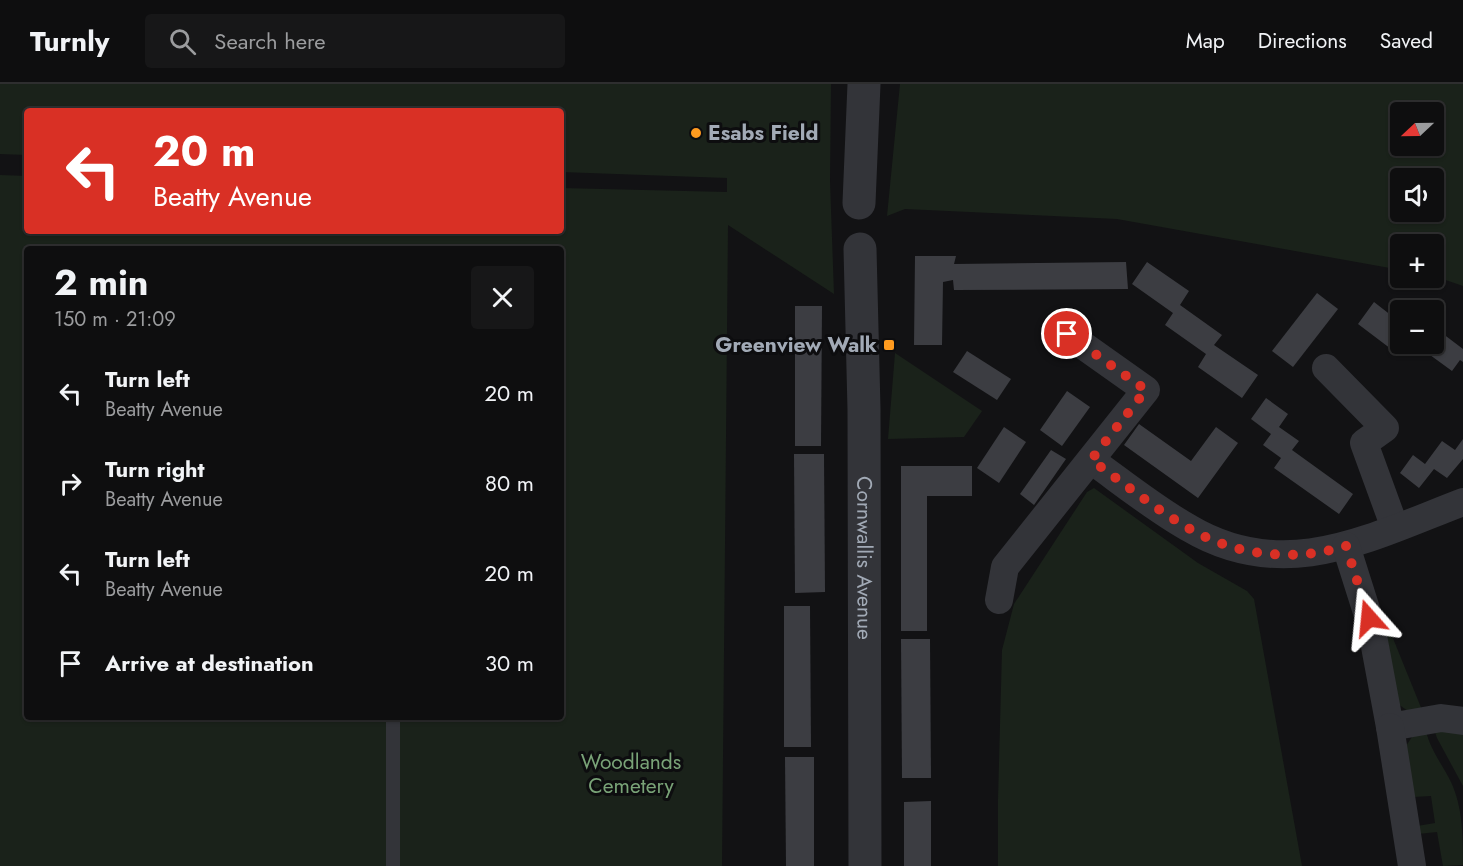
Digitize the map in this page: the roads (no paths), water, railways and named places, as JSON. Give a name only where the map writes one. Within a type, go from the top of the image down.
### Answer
[{"type":"street","name":"Cornwallis Avenue","points":[[864,84],[859,203],[852,215],[851,237],[860,249],[864,409],[865,866]]},
{"type":"street","points":[[999,600],[1005,567],[1146,390],[1067,334]]},
{"type":"street","points":[[1326,368],[1385,428],[1364,443],[1395,528]]},
{"type":"street","points":[[1091,460],[1188,528],[1218,542],[1255,552],[1288,555],[1313,554],[1346,546],[1463,502]]},
{"type":"street","points":[[1346,546],[1371,625],[1412,866]]},
{"type":"street","points":[[1390,727],[1441,718],[1463,721]]},
{"type":"lane","points":[[393,720],[393,866]]},
{"type":"place","name":"Esabs Field","points":[[696,133]]},
{"type":"place","name":"Greenview Walk","points":[[889,345]]},
{"type":"park label","name":"Woodlands Cemetery","points":[[631,774]]}]
